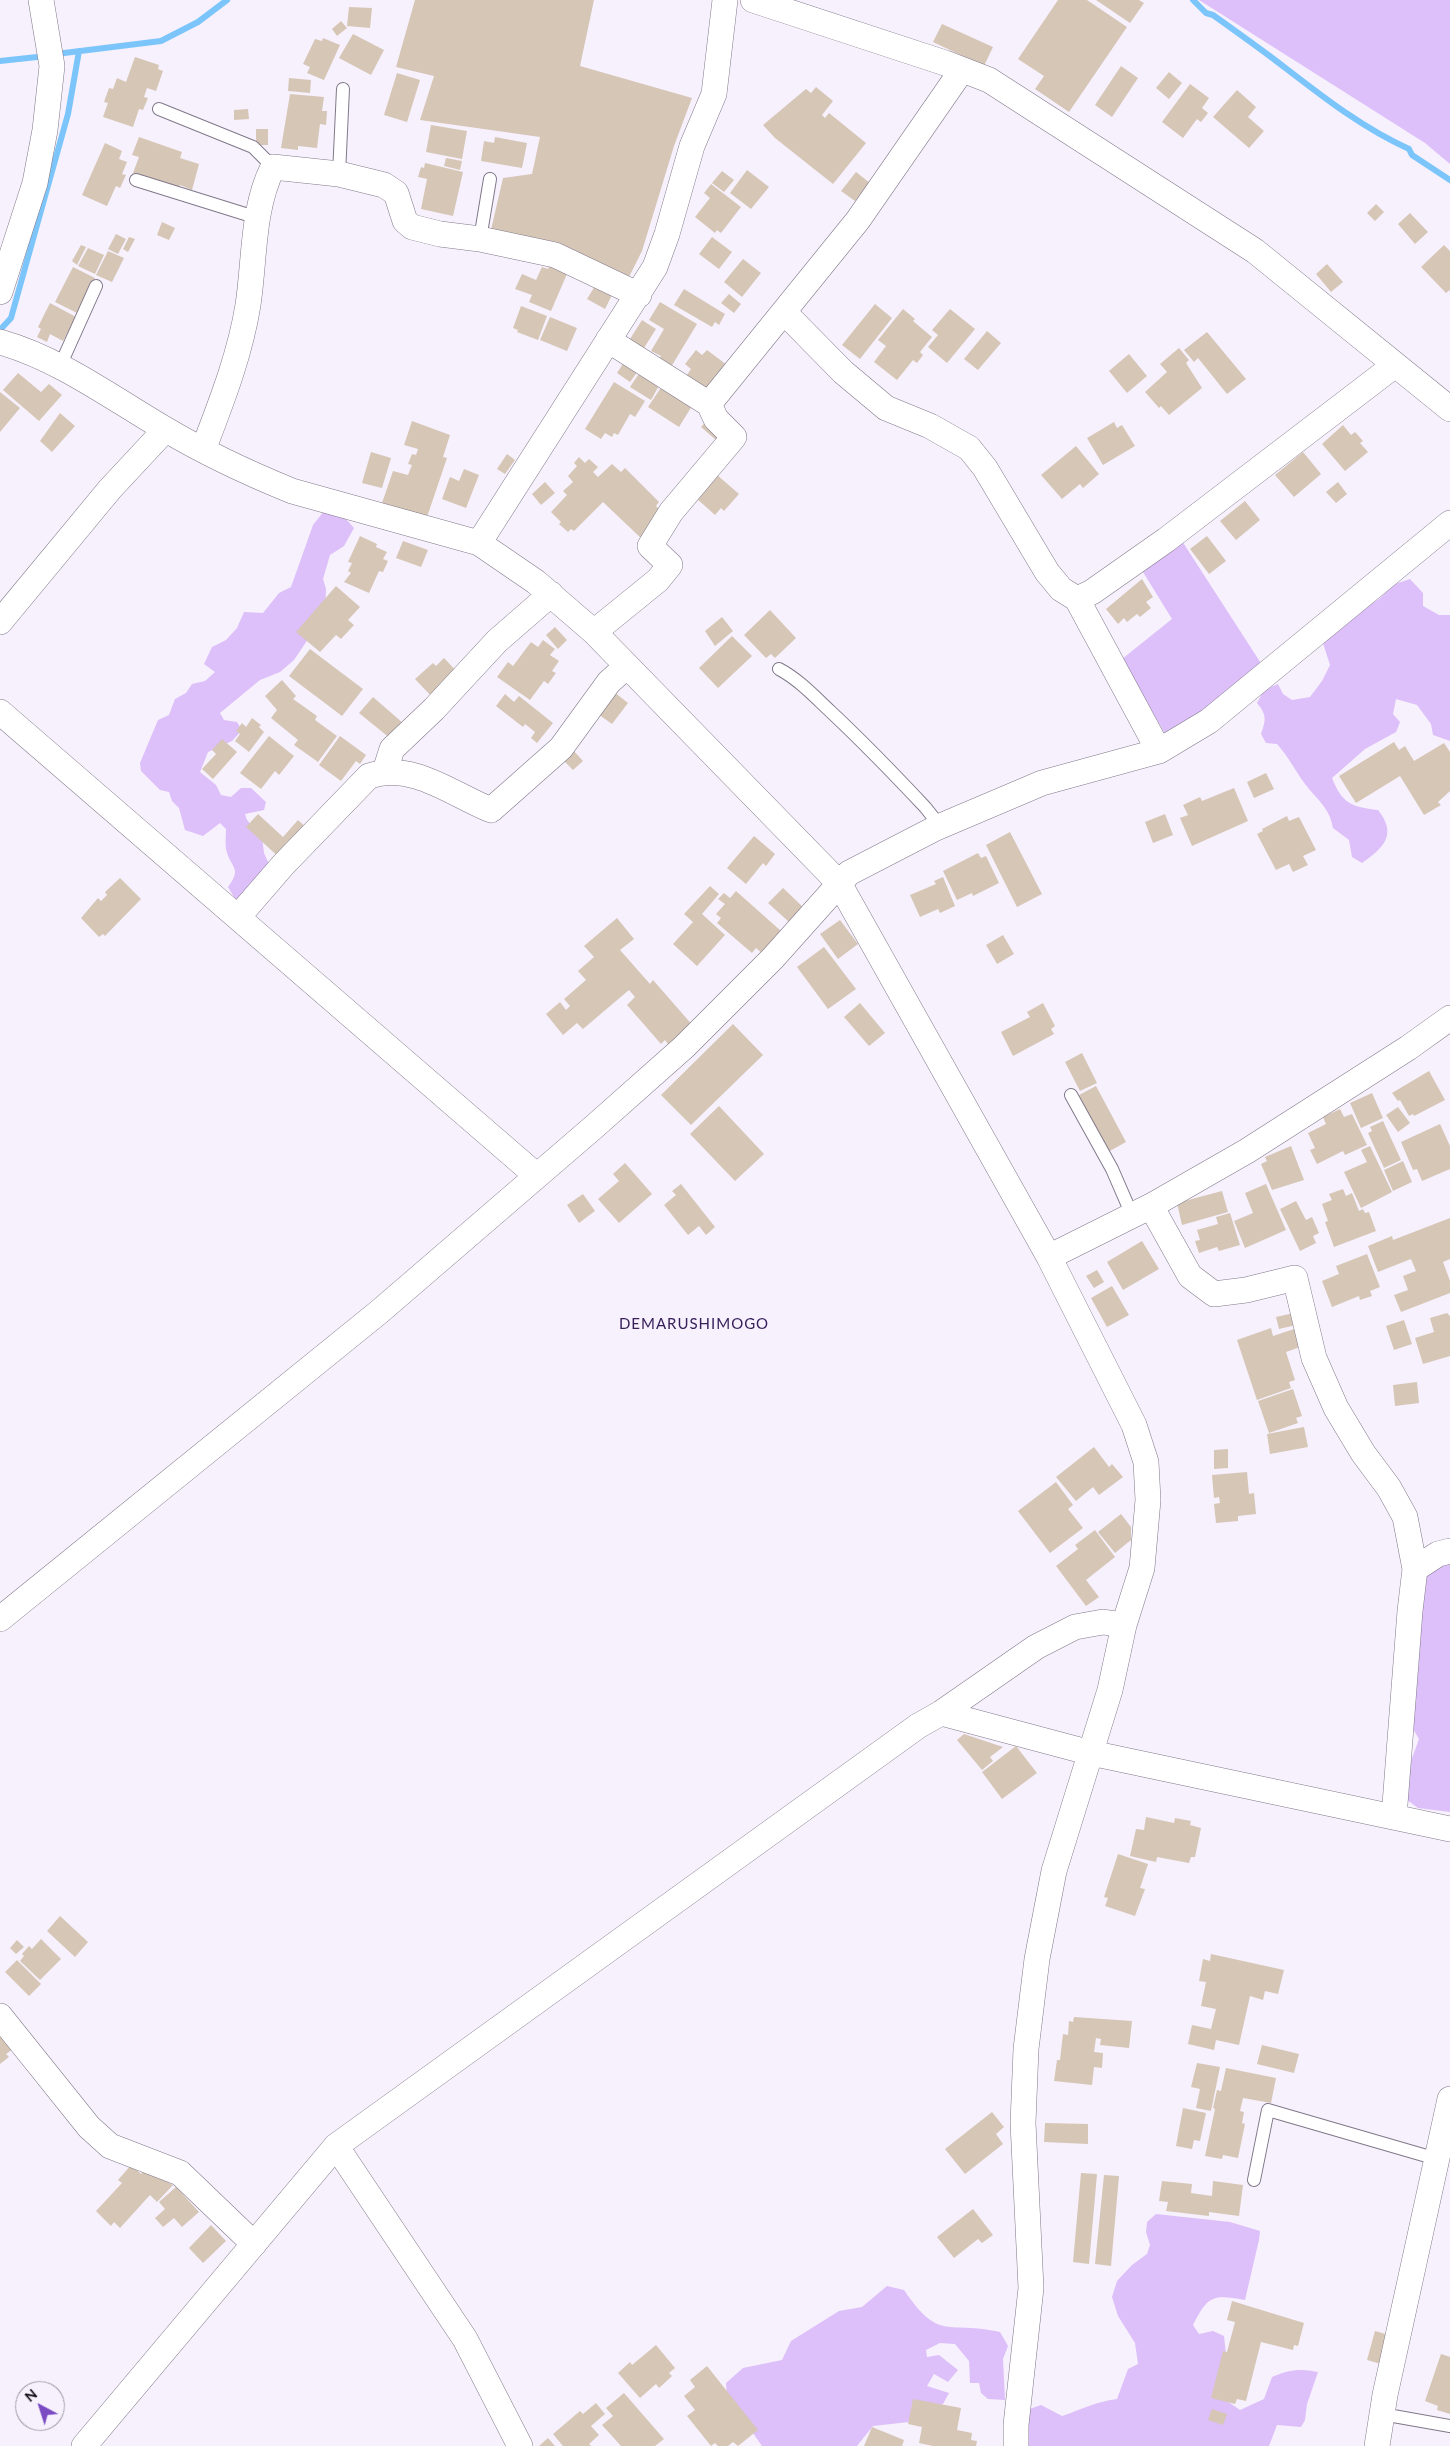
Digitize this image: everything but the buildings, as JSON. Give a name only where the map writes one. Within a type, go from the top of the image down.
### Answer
[{"type":"street","points":[[0,292],[35,183],[45,130],[52,66],[41,0]]},
{"type":"street","points":[[479,543],[655,267],[667,234],[692,146],[714,94],[726,0]]},
{"type":"street","points":[[753,0],[946,63],[989,80],[1255,251],[1450,409]]},
{"type":"street","points":[[709,404],[858,220],[962,70]]},
{"type":"street","points":[[203,450],[231,376],[248,306],[258,218],[264,185],[273,166],[339,174],[384,185],[396,193],[404,221],[412,227],[555,255],[639,294]]},
{"type":"street","points":[[784,312],[843,372],[886,408],[930,426],[970,448],[985,468],[1047,572],[1061,589],[1077,599],[1159,751]]},
{"type":"street","points":[[594,632],[658,580],[670,565],[650,546],[671,512],[734,437],[716,419],[709,404],[608,340]]},
{"type":"street","points":[[0,342],[25,349],[60,366],[165,430],[203,450],[292,491],[479,543],[550,594],[594,632],[839,883],[1049,1258],[1134,1425],[1146,1462],[1148,1500],[1142,1568],[1124,1625],[1110,1690],[1054,1871],[1037,1959],[1026,2048],[1023,2123],[1031,2288],[1016,2425],[1016,2446]]},
{"type":"street","points":[[1077,599],[1092,592],[1166,540],[1395,365]]},
{"type":"street","points":[[0,622],[110,489],[165,430]]},
{"type":"street","points":[[0,1619],[379,1312],[684,1047],[773,958],[849,872],[936,828],[1042,783],[1159,751],[1209,721],[1450,523]]},
{"type":"street","points":[[385,771],[392,749],[434,709],[496,641],[550,594]]},
{"type":"street","points":[[238,917],[283,865],[324,825],[369,776],[385,771],[419,775],[491,810],[561,748],[609,682],[627,666]]},
{"type":"street","points":[[0,712],[537,1176]]},
{"type":"street","points":[[1049,1258],[1142,1210],[1247,1151],[1408,1048],[1450,1018]]},
{"type":"street","points":[[1142,1210],[1190,1276],[1214,1294],[1246,1290],[1295,1278],[1314,1358],[1336,1408],[1363,1453],[1389,1488],[1405,1517],[1415,1569],[1394,1817]]},
{"type":"street","points":[[1415,1569],[1438,1554],[1450,1551]]},
{"type":"street","points":[[84,2446],[336,2146],[918,1726],[942,1713],[1036,1647],[1075,1627],[1103,1622],[1124,1625]]},
{"type":"street","points":[[942,1713],[1091,1753],[1450,1829]]},
{"type":"street","points":[[0,2016],[89,2127],[110,2146],[180,2173],[254,2244]]},
{"type":"street","points":[[1377,2446],[1382,2414],[1450,2100]]},
{"type":"street","points":[[336,2146],[465,2339],[520,2446]]},
{"type":"lane","points":[[339,174],[343,89]]},
{"type":"lane","points":[[159,109],[254,146],[273,166]]},
{"type":"lane","points":[[480,239],[490,179]]},
{"type":"lane","points":[[136,180],[258,218]]},
{"type":"lane","points":[[60,366],[96,286]]},
{"type":"lane","points":[[779,669],[787,673],[814,695],[861,740],[925,806],[933,817],[936,828]]},
{"type":"lane","points":[[1071,1095],[1112,1169],[1142,1210]]},
{"type":"lane","points":[[1254,2180],[1268,2110],[1437,2158]]},
{"type":"lane","points":[[1382,2414],[1450,2426]]},
{"type":"shaded area","points":[[1199,0],[1450,0],[1450,164],[1425,143]]},
{"type":"shaded area","points":[[324,511],[346,519],[354,528],[344,546],[330,555],[323,579],[326,589],[325,614],[294,660],[280,672],[260,680],[220,713],[224,720],[237,722],[242,730],[232,741],[208,752],[200,772],[216,785],[221,795],[231,797],[241,788],[251,788],[266,802],[264,810],[245,814],[247,820],[262,837],[264,853],[272,871],[236,911],[234,897],[228,887],[235,875],[235,871],[226,849],[226,829],[220,823],[203,836],[185,830],[179,808],[172,801],[169,792],[160,790],[141,771],[140,763],[158,720],[169,715],[175,699],[186,693],[192,684],[205,681],[215,672],[204,664],[212,647],[226,640],[237,628],[244,612],[263,613],[279,593],[291,587],[313,525]]},
{"type":"shaded area","points":[[1182,541],[1264,668],[1167,737],[1122,659],[1172,619],[1143,572]]},
{"type":"shaded area","points":[[1410,579],[1423,593],[1423,606],[1439,615],[1450,615],[1450,741],[1433,735],[1431,724],[1417,705],[1396,699],[1393,714],[1400,722],[1396,732],[1365,749],[1332,778],[1344,798],[1354,805],[1378,810],[1387,827],[1387,834],[1382,846],[1362,863],[1352,857],[1349,840],[1333,828],[1330,816],[1305,784],[1282,749],[1277,744],[1266,743],[1261,734],[1265,721],[1264,714],[1257,703],[1264,690],[1278,684],[1283,694],[1292,700],[1310,697],[1322,681],[1330,665],[1321,637],[1379,599],[1395,584]]},
{"type":"shaded area","points":[[1450,1559],[1450,1812],[1418,1808],[1406,1799],[1407,1772],[1419,1739],[1413,1729],[1422,1571]]},
{"type":"shaded area","points":[[1156,2214],[1230,2222],[1260,2231],[1245,2300],[1225,2297],[1212,2299],[1203,2308],[1193,2325],[1199,2334],[1213,2331],[1224,2336],[1227,2364],[1224,2399],[1240,2410],[1264,2399],[1272,2377],[1294,2370],[1318,2372],[1307,2404],[1305,2420],[1301,2427],[1277,2425],[1269,2446],[1026,2446],[1027,2410],[1041,2405],[1062,2416],[1095,2404],[1117,2399],[1128,2369],[1138,2364],[1135,2343],[1118,2316],[1112,2297],[1117,2281],[1132,2265],[1147,2254],[1150,2245],[1146,2232],[1147,2222]]},
{"type":"shaded area","points":[[887,2286],[904,2290],[916,2307],[936,2323],[946,2326],[1000,2332],[1008,2346],[1003,2359],[1005,2400],[988,2399],[981,2393],[979,2383],[970,2383],[969,2361],[955,2344],[940,2343],[926,2350],[927,2357],[939,2355],[958,2370],[948,2382],[934,2374],[927,2386],[949,2393],[943,2404],[926,2409],[909,2422],[873,2426],[857,2446],[762,2446],[727,2396],[726,2383],[743,2368],[782,2360],[791,2341],[839,2311],[862,2307]]},
{"type":"waterway","points":[[56,54],[161,41],[198,22],[227,0]]},
{"type":"waterway","points":[[1193,0],[1206,13],[1213,15],[1340,109],[1373,130],[1409,149],[1412,155],[1450,180]]},
{"type":"waterway","points":[[0,330],[11,318],[68,114],[79,51]]},
{"type":"waterway","points":[[0,61],[46,56]]},
{"type":"district","name":"DEMARUSHIMOGO","points":[[694,1324]]}]
